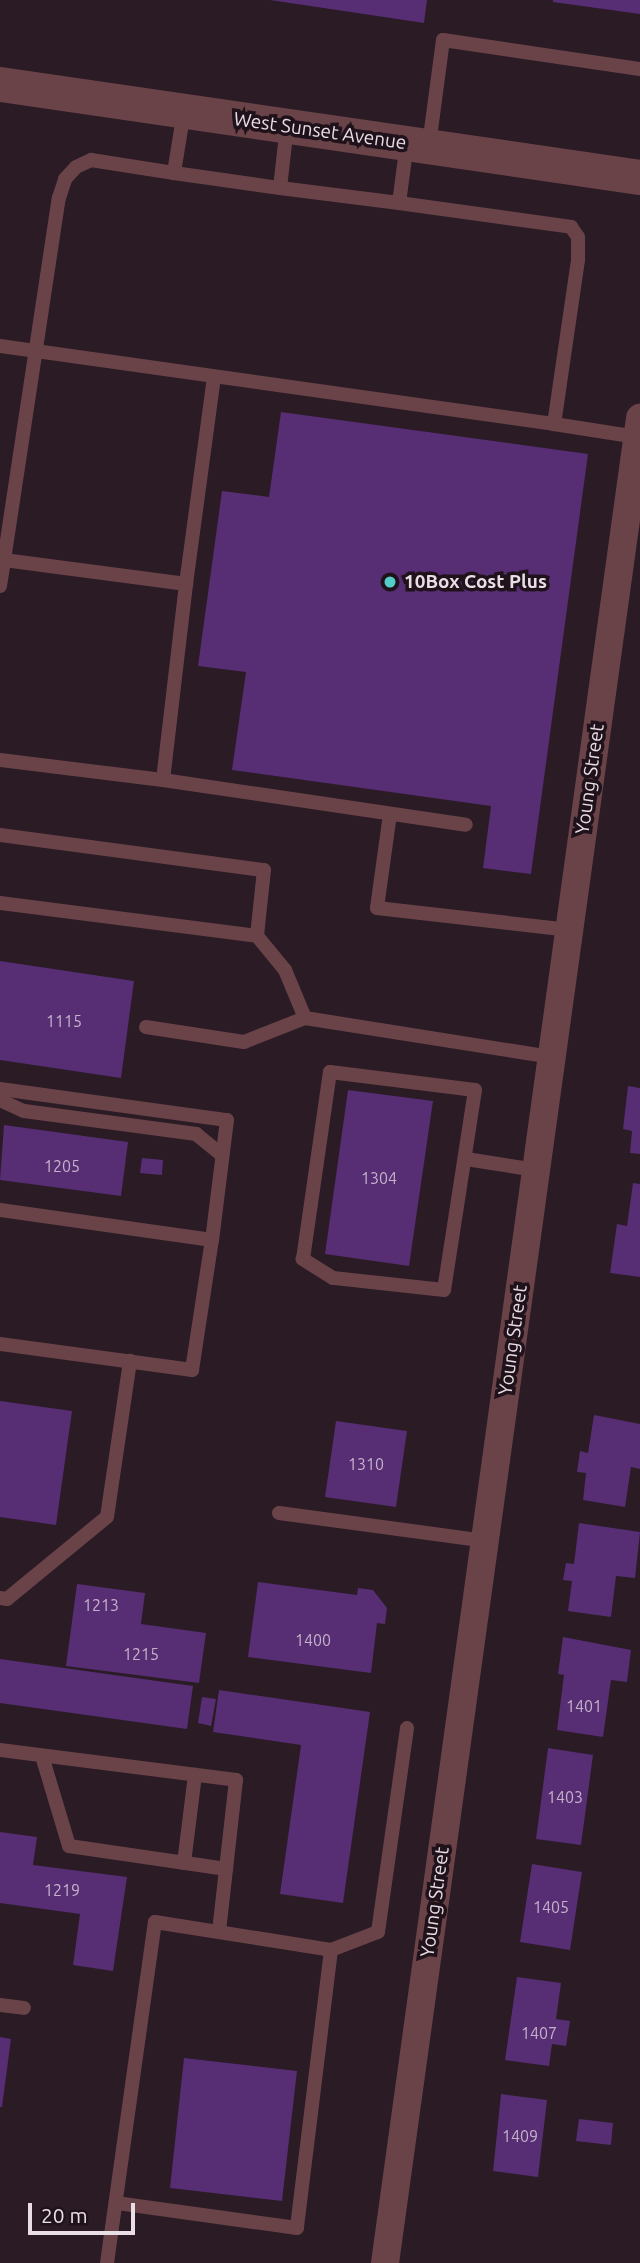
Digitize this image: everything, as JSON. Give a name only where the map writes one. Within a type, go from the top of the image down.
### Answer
[{"type":"street","name":"West Sunset Avenue","points":[[0,84],[640,177]]},
{"type":"street","name":"Young Street","points":[[385,2263],[639,427]]},
{"type":"lane","points":[[399,203],[418,145],[443,40],[640,69]]},
{"type":"lane","points":[[174,173],[184,111]]},
{"type":"lane","points":[[280,188],[287,126]]},
{"type":"lane","points":[[0,586],[59,198],[65,179],[76,167],[91,160],[571,226],[578,237],[578,260],[555,424]]},
{"type":"lane","points":[[0,346],[555,424],[639,427]]},
{"type":"lane","points":[[163,780],[214,377]]},
{"type":"lane","points":[[2,559],[186,584]]},
{"type":"lane","points":[[0,760],[163,780],[466,825]]},
{"type":"lane","points":[[390,814],[377,908],[570,930]]},
{"type":"lane","points":[[0,835],[264,870],[257,936]]},
{"type":"lane","points":[[0,903],[257,936],[285,970],[305,1018]]},
{"type":"lane","points":[[146,1027],[244,1042],[305,1018],[552,1057]]},
{"type":"lane","points":[[330,1072],[475,1090],[466,1159],[444,1290],[333,1278],[303,1259],[330,1072]]},
{"type":"lane","points":[[0,1089],[228,1120],[192,1370],[0,1344]]},
{"type":"lane","points":[[0,1100],[24,1111],[196,1134],[222,1155]]},
{"type":"lane","points":[[466,1159],[536,1170]]},
{"type":"lane","points":[[0,1210],[212,1240]]},
{"type":"lane","points":[[0,1598],[7,1599],[107,1517],[130,1362]]},
{"type":"lane","points":[[279,1513],[485,1541]]},
{"type":"lane","points":[[107,2263],[155,1922],[331,1950],[378,1932],[408,1728]]},
{"type":"lane","points":[[0,1750],[236,1780],[219,1931]]},
{"type":"lane","points":[[42,1756],[69,1846],[226,1869]]},
{"type":"lane","points":[[184,1863],[195,1775]]},
{"type":"lane","points":[[116,2203],[297,2228],[331,1950]]},
{"type":"lane","points":[[0,2005],[24,2008]]},
{"type":"building","points":[[270,0],[427,0],[424,23]]},
{"type":"building","points":[[640,0],[640,14],[553,2]]},
{"type":"building","name":"10Box Cost Plus","points":[[281,412],[588,454],[531,874],[483,868],[491,806],[232,770],[246,672],[198,666],[222,491],[269,497]]},
{"type":"building","points":[[0,961],[134,981],[121,1078],[0,1060]]},
{"type":"building","points":[[628,1086],[640,1088],[640,1154],[630,1153],[632,1131],[623,1129]]},
{"type":"building","points":[[348,1090],[433,1101],[409,1266],[325,1254]]},
{"type":"building","points":[[4,1125],[128,1142],[121,1196],[0,1180]]},
{"type":"building","points":[[142,1158],[163,1160],[162,1175],[140,1173]]},
{"type":"building","points":[[633,1183],[640,1184],[640,1277],[610,1273],[617,1224],[627,1226]]},
{"type":"building","points":[[0,1401],[72,1411],[56,1525],[0,1517]]},
{"type":"building","points":[[594,1415],[640,1424],[640,1469],[631,1467],[625,1507],[583,1500],[586,1473],[577,1472],[580,1451],[588,1453]]},
{"type":"building","points":[[336,1421],[407,1431],[396,1507],[325,1497]]},
{"type":"building","points":[[579,1523],[640,1532],[635,1578],[616,1576],[611,1617],[568,1611],[572,1581],[563,1580],[566,1563],[574,1564]]},
{"type":"building","points":[[258,1582],[357,1595],[358,1588],[373,1590],[387,1608],[385,1624],[377,1623],[371,1673],[248,1657]]},
{"type":"building","points":[[77,1584],[145,1593],[141,1624],[206,1633],[199,1683],[66,1666]]},
{"type":"building","points":[[563,1637],[631,1650],[627,1682],[611,1680],[603,1737],[557,1730],[564,1675],[558,1674]]},
{"type":"building","points":[[0,1659],[193,1686],[187,1729],[0,1703]]},
{"type":"building","points":[[219,1690],[370,1712],[343,1903],[280,1894],[301,1745],[213,1732]]},
{"type":"building","points":[[202,1697],[216,1699],[211,1726],[198,1723]]},
{"type":"building","points":[[548,1748],[593,1755],[581,1845],[536,1839]]},
{"type":"building","points":[[0,1832],[37,1837],[33,1865],[127,1877],[113,1971],[73,1965],[80,1914],[0,1903]]},
{"type":"building","points":[[532,1864],[582,1872],[570,1950],[520,1942]]},
{"type":"building","points":[[517,1977],[561,1983],[556,2019],[570,2021],[566,2046],[552,2044],[549,2066],[505,2060]]},
{"type":"building","points":[[0,2037],[11,2039],[2,2107],[0,2107]]},
{"type":"building","points":[[184,2058],[297,2071],[282,2201],[170,2188]]},
{"type":"building","points":[[501,2094],[547,2100],[538,2177],[493,2171]]},
{"type":"building","points":[[579,2119],[613,2123],[611,2145],[576,2141]]},
{"type":"place","name":"10Box Cost Plus","points":[[390,582]]}]
